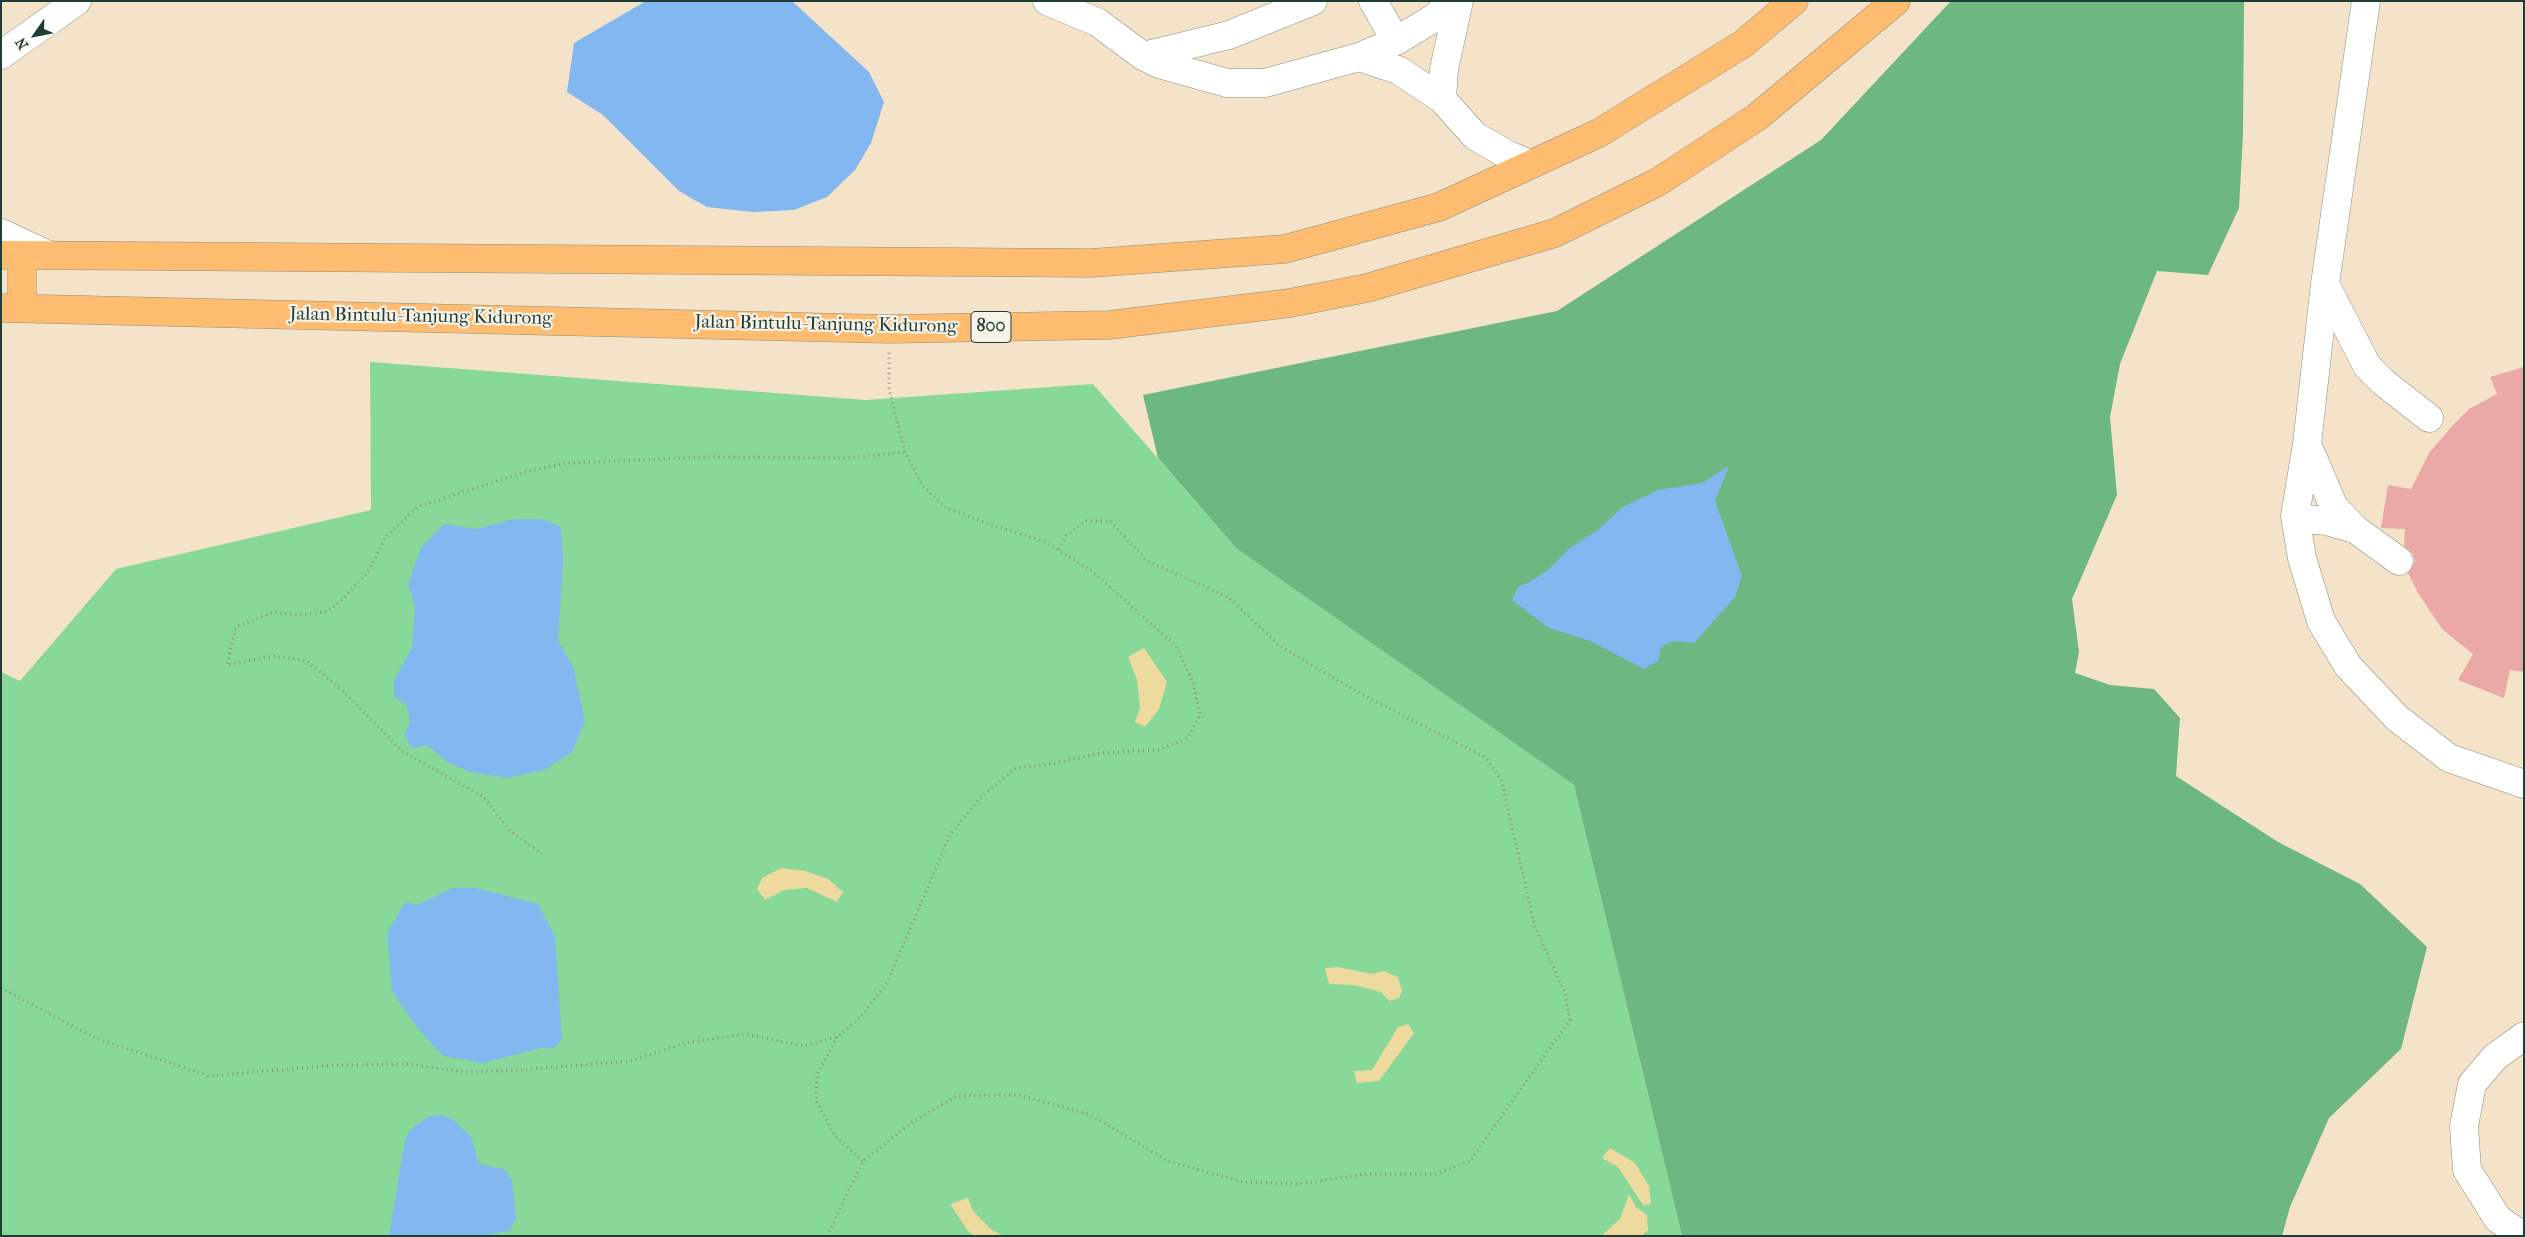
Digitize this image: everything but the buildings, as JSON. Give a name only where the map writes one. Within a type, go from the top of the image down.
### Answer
[{"type":"main road","points":[[12,308],[24,255],[1091,263],[1285,249],[1439,206],[1599,134],[1743,44],[1794,1]]},
{"type":"main road","name":"Jalan Bintulu-Tanjung Kidurong","points":[[12,308],[889,329],[1110,325],[1290,303],[1367,288],[1555,232],[1658,182],[1757,117],[1896,1]]},
{"type":"street","points":[[1,55],[77,1]]},
{"type":"street","points":[[1373,1],[1396,41]]},
{"type":"street","points":[[1068,4],[1097,22],[1143,56],[1159,64],[1227,83],[1266,83],[1359,57],[1396,41],[1434,18],[1453,1]]},
{"type":"street","points":[[1442,99],[1444,69],[1458,1]]},
{"type":"street","points":[[2366,1],[2325,284],[2307,444],[2295,516],[2302,558],[2321,621],[2348,666],[2396,718],[2449,758],[2524,784]]},
{"type":"street","points":[[1143,56],[1228,35],[1298,4]]},
{"type":"street","points":[[1359,57],[1398,70],[1442,99],[1475,136],[1508,155],[1530,164]]},
{"type":"street","points":[[1,233],[24,255]]},
{"type":"street","points":[[2325,284],[2367,366],[2383,382],[2429,418]]},
{"type":"street","points":[[2307,444],[2334,507],[2355,529],[2399,562]]},
{"type":"street","points":[[2305,519],[2327,521],[2355,529]]},
{"type":"street","points":[[2523,1036],[2495,1057],[2472,1084],[2464,1126],[2468,1170],[2498,1218],[2523,1236]]},
{"type":"path","points":[[863,1160],[835,1136],[816,1100],[817,1075],[837,1037],[860,1018],[886,983],[950,835],[980,798],[1016,768],[1057,763],[1100,753],[1158,750],[1187,739],[1200,715],[1193,682],[1176,646],[1093,572],[1044,541],[946,508],[922,485],[905,452],[889,389],[889,329]]},
{"type":"path","points":[[542,854],[509,830],[484,797],[403,752],[344,692],[308,661],[274,656],[227,665],[236,627],[273,612],[297,616],[327,612],[346,596],[369,570],[385,538],[417,507],[525,472],[566,463],[712,457],[848,458],[905,452]]},
{"type":"path","points":[[827,1236],[863,1160],[914,1121],[957,1096],[1019,1095],[1091,1115],[1168,1161],[1243,1182],[1298,1184],[1367,1174],[1435,1174],[1469,1162],[1570,1020],[1565,993],[1535,927],[1501,779],[1486,758],[1354,690],[1280,646],[1228,597],[1147,561],[1110,520],[1086,522],[1066,536],[1058,550]]},
{"type":"path","points":[[1,988],[95,1038],[209,1076],[337,1065],[408,1064],[466,1072],[519,1070],[631,1061],[684,1043],[746,1034],[804,1046],[837,1037]]},
{"type":"green space","points":[[1951,1],[2244,1],[2243,134],[2239,208],[2208,275],[2157,271],[2120,364],[2110,417],[2117,495],[2072,599],[2079,652],[2075,673],[2110,685],[2154,689],[2180,718],[2176,776],[2278,842],[2360,884],[2427,947],[2401,1049],[2329,1118],[2290,1207],[2282,1236],[1682,1236],[1574,785],[1237,549],[1158,458],[1143,395],[1557,311],[1821,140]]},
{"type":"green space","points":[[370,362],[866,400],[1093,384],[1237,549],[1574,785],[1682,1236],[1,1236],[1,672],[20,681],[116,569],[371,510]]},
{"type":"sand","points":[[1144,648],[1167,682],[1159,709],[1145,727],[1135,722],[1140,708],[1137,680],[1128,657]]},
{"type":"sand","points":[[781,868],[805,871],[828,879],[843,892],[837,902],[807,888],[784,890],[765,900],[757,889],[762,878]]},
{"type":"sand","points":[[1338,967],[1372,974],[1384,971],[1398,977],[1402,991],[1399,998],[1389,1001],[1381,992],[1354,985],[1329,984],[1325,968]]},
{"type":"sand","points":[[1408,1024],[1414,1033],[1379,1081],[1357,1083],[1354,1071],[1372,1070],[1398,1027]]},
{"type":"sand","points":[[1610,1148],[1635,1163],[1649,1186],[1651,1204],[1643,1205],[1618,1167],[1602,1158]]},
{"type":"sand","points":[[1629,1194],[1636,1207],[1647,1215],[1648,1230],[1641,1236],[1601,1236],[1620,1219]]},
{"type":"sand","points":[[968,1198],[973,1211],[992,1230],[1004,1236],[974,1236],[968,1231],[950,1204]]},
{"type":"water","points":[[646,1],[792,1],[869,72],[884,102],[871,143],[855,170],[827,197],[794,210],[753,212],[707,207],[679,191],[603,115],[567,92],[574,43]]},
{"type":"water","points":[[1729,466],[1715,501],[1742,576],[1735,597],[1694,643],[1674,641],[1662,646],[1658,661],[1644,669],[1590,641],[1549,628],[1512,600],[1518,587],[1530,582],[1549,569],[1570,548],[1599,529],[1623,507],[1658,490],[1702,483]]},
{"type":"water","points":[[515,519],[541,519],[561,527],[563,561],[558,641],[573,666],[585,721],[572,752],[544,770],[507,778],[471,772],[449,763],[427,745],[412,748],[404,735],[410,722],[407,705],[394,697],[394,680],[412,648],[415,605],[408,585],[421,548],[444,524],[476,529]]},
{"type":"water","points":[[453,888],[475,888],[538,904],[555,936],[562,1040],[554,1048],[541,1048],[483,1063],[443,1056],[416,1026],[392,991],[387,934],[405,902],[416,905]]},
{"type":"water","points":[[441,1115],[453,1119],[471,1137],[479,1164],[504,1169],[512,1180],[516,1219],[509,1231],[481,1236],[389,1236],[405,1141],[410,1130],[429,1116]]}]
